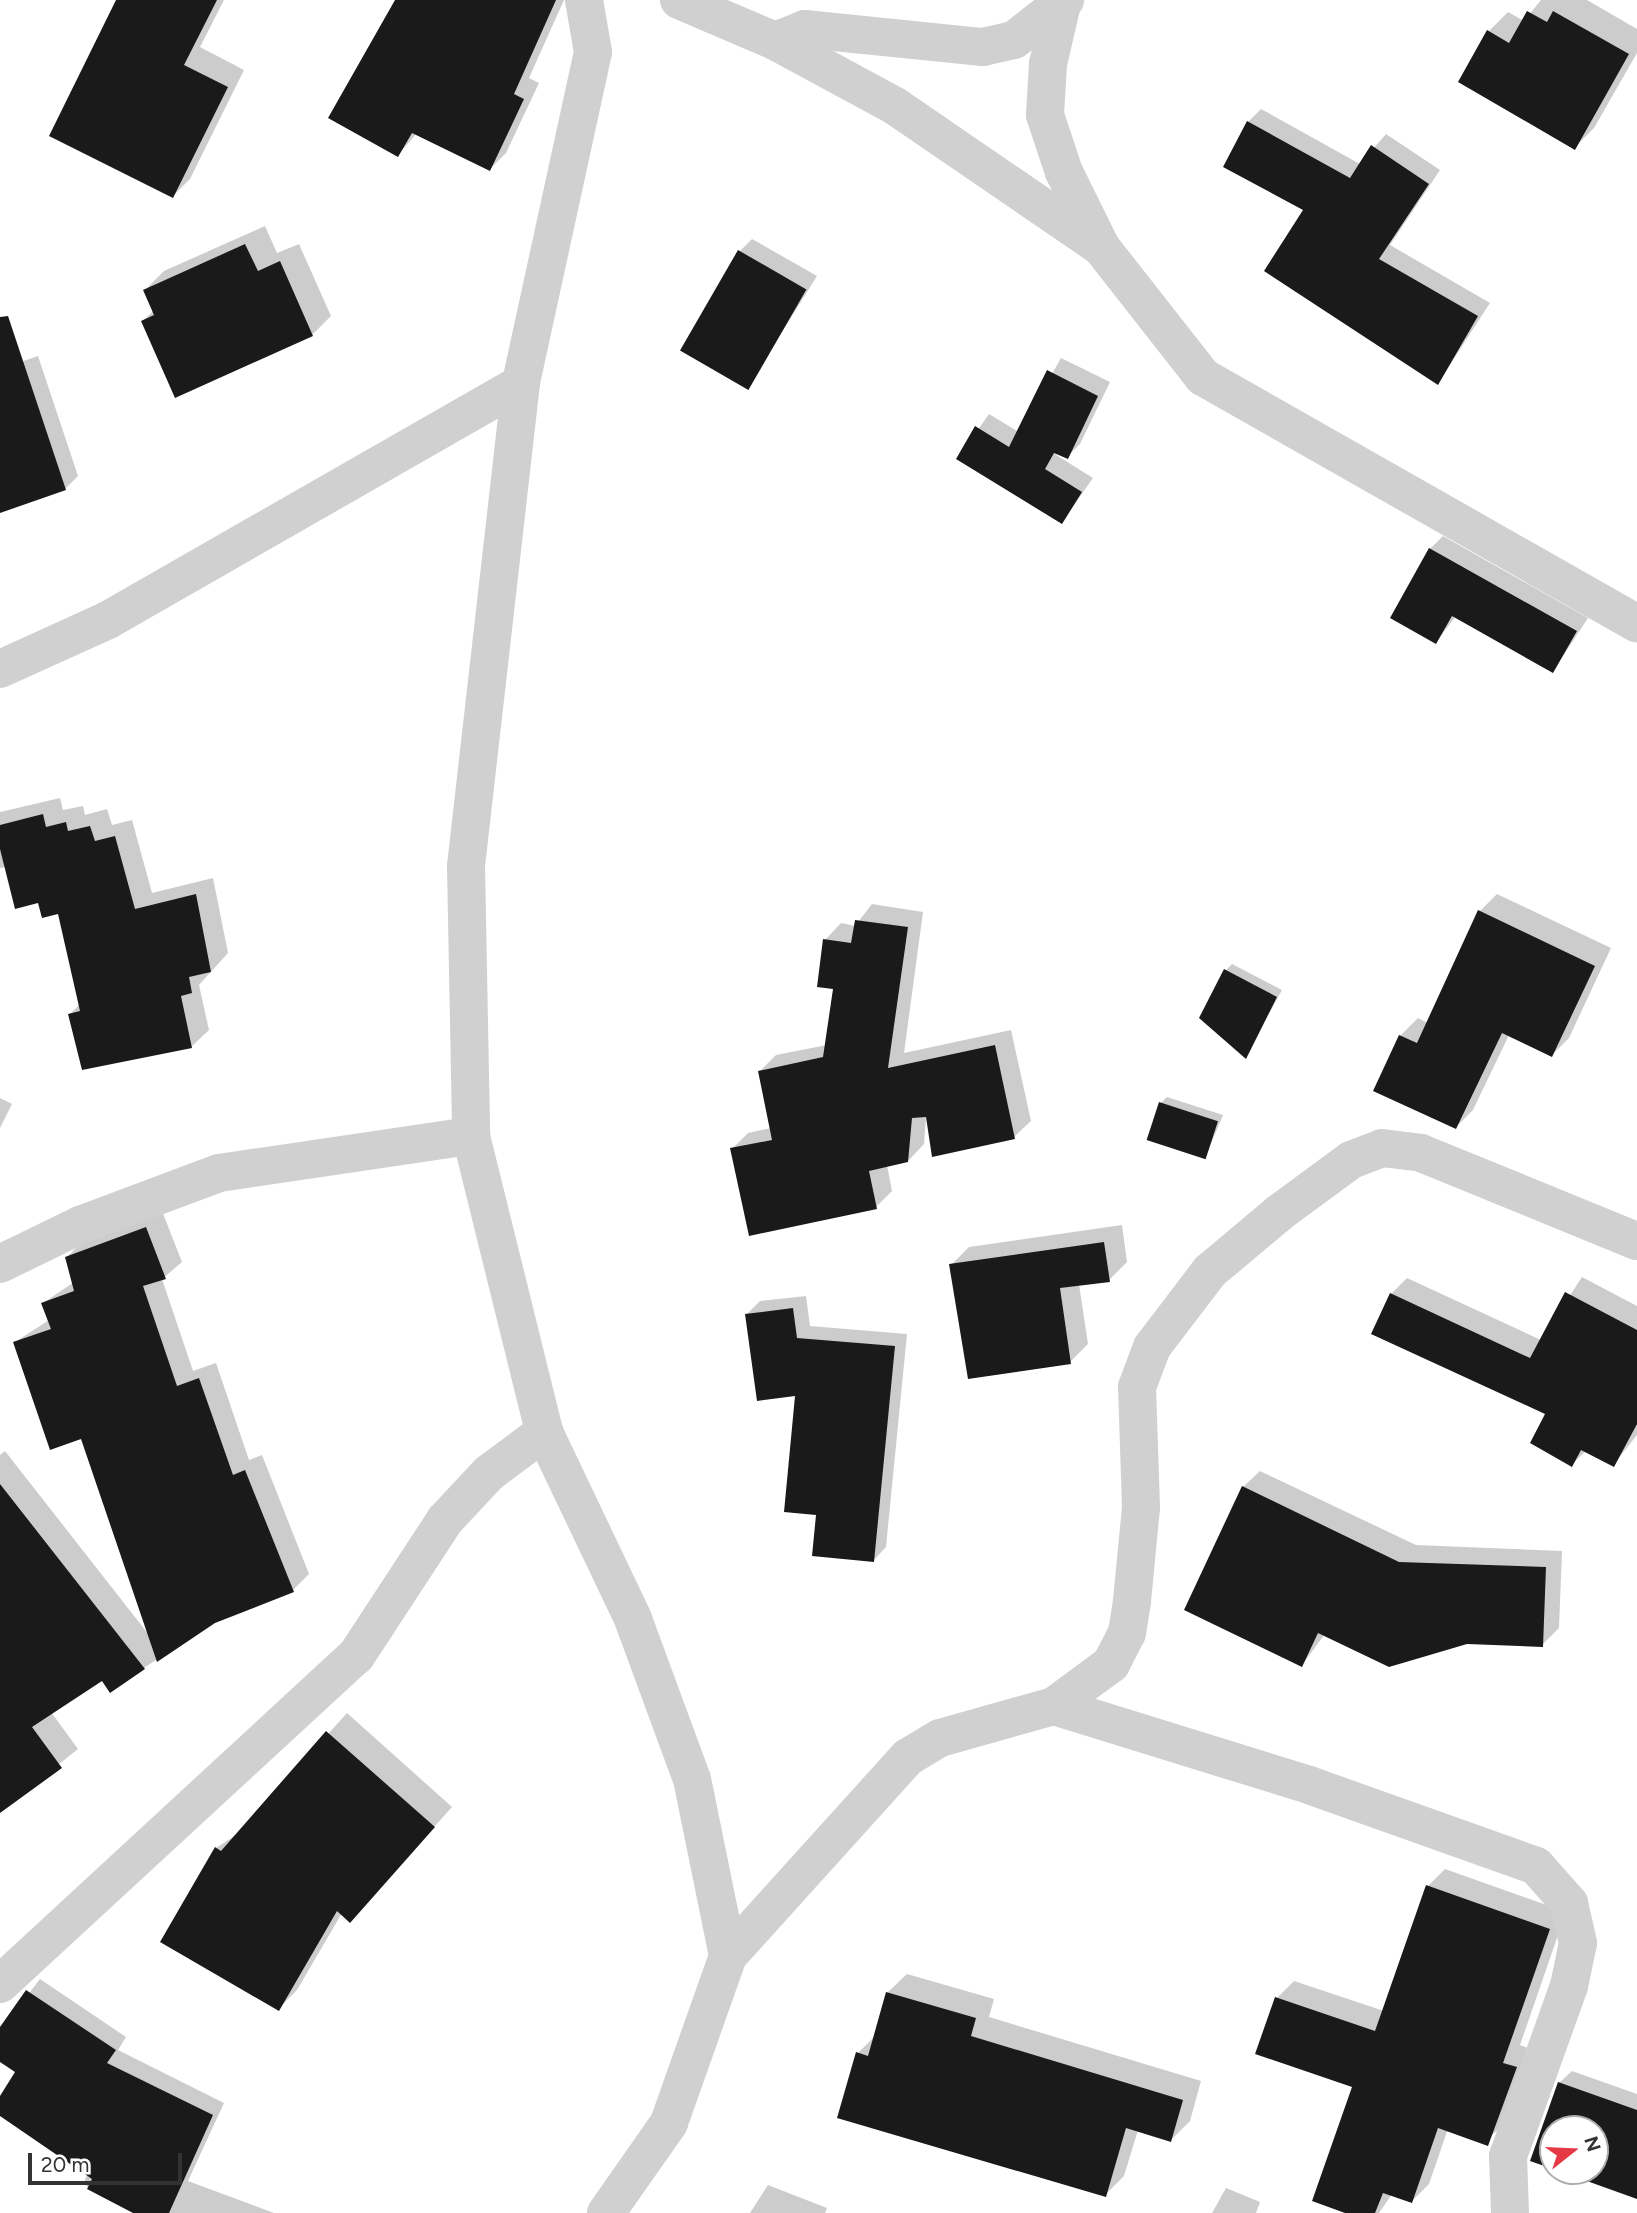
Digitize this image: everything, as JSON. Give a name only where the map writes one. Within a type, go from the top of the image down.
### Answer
[{"type":"street","points":[[583,0],[593,52],[521,383],[466,866],[471,1136],[544,1432],[633,1619],[692,1779],[728,1956]]},
{"type":"street","points":[[679,0],[775,41],[895,106],[1101,247]]},
{"type":"street","points":[[775,41],[805,29],[983,47],[1014,40],[1063,4]]},
{"type":"street","points":[[1063,4],[1048,64],[1045,115],[1064,172],[1101,247],[1203,377],[1637,624]]},
{"type":"street","points":[[0,669],[108,620],[521,383]]},
{"type":"street","points":[[0,1264],[80,1225],[219,1173],[471,1136]]},
{"type":"street","points":[[606,2213],[669,2123],[728,1956],[908,1757],[940,1738],[1054,1706],[1111,1664],[1127,1633],[1141,1507],[1137,1387],[1152,1347],[1210,1271],[1279,1213],[1351,1160],[1382,1148],[1421,1153],[1637,1241]]},
{"type":"street","points":[[0,1984],[356,1656],[445,1520],[489,1474],[544,1432]]},
{"type":"street","points":[[1054,1706],[1310,1785],[1536,1866],[1569,1903],[1578,1943],[1569,1986],[1508,2156],[1510,2213]]},
{"type":"building","points":[[116,0],[217,0],[184,65],[228,87],[173,198],[49,136]]},
{"type":"building","points":[[395,0],[556,0],[514,94],[524,99],[490,171],[412,133],[398,157],[328,118]]},
{"type":"building","points":[[1527,11],[1547,22],[1553,11],[1629,54],[1575,150],[1458,82],[1487,30],[1509,43]]},
{"type":"building","points":[[1247,121],[1350,178],[1371,145],[1429,184],[1379,259],[1478,316],[1438,385],[1264,271],[1303,210],[1223,167]]},
{"type":"building","points":[[245,244],[258,271],[280,261],[313,336],[175,398],[141,321],[154,315],[143,290]]},
{"type":"building","points":[[738,250],[806,290],[748,390],[680,350]]},
{"type":"building","points":[[8,316],[66,490],[0,513],[0,317]]},
{"type":"building","points":[[1047,370],[1098,396],[1068,459],[1054,453],[1045,469],[1082,492],[1062,524],[956,459],[975,426],[1009,447]]},
{"type":"building","points":[[1429,548],[1577,631],[1553,673],[1452,616],[1436,644],[1390,618]]},
{"type":"building","points":[[43,814],[46,827],[66,822],[68,831],[90,826],[95,841],[115,836],[135,909],[196,894],[211,972],[189,977],[192,993],[181,996],[192,1048],[82,1070],[68,1014],[80,1011],[58,914],[42,918],[38,903],[15,909],[0,849],[0,825]]},
{"type":"building","points":[[1478,910],[1595,966],[1552,1057],[1502,1033],[1456,1129],[1373,1091],[1399,1035],[1417,1043]]},
{"type":"building","points":[[855,920],[908,927],[888,1068],[995,1045],[1015,1139],[932,1157],[926,1117],[912,1118],[908,1162],[869,1171],[877,1209],[749,1236],[730,1148],[772,1140],[758,1071],[823,1057],[833,989],[817,987],[823,939],[851,943]]},
{"type":"building","points":[[1224,969],[1277,997],[1246,1059],[1199,1018]]},
{"type":"building","points":[[1159,1102],[1218,1121],[1206,1159],[1147,1140]]},
{"type":"building","points":[[146,1227],[166,1279],[143,1286],[177,1386],[199,1378],[233,1475],[245,1470],[294,1592],[215,1623],[157,1662],[81,1439],[50,1450],[13,1342],[51,1329],[41,1303],[74,1291],[65,1257]]},
{"type":"building","points":[[1104,1242],[1110,1282],[1060,1288],[1071,1364],[968,1379],[949,1264]]},
{"type":"building","points":[[1565,1292],[1637,1330],[1637,1424],[1614,1467],[1581,1450],[1572,1467],[1530,1443],[1545,1414],[1371,1334],[1390,1293],[1530,1358]]},
{"type":"building","points":[[793,1308],[797,1338],[895,1346],[874,1562],[812,1556],[816,1515],[784,1512],[795,1396],[757,1401],[745,1314]]},
{"type":"building","points":[[0,1484],[145,1669],[110,1693],[102,1681],[32,1727],[62,1768],[0,1813]]},
{"type":"building","points":[[1242,1486],[1399,1562],[1546,1567],[1543,1647],[1467,1644],[1389,1667],[1318,1633],[1302,1667],[1184,1610]]},
{"type":"building","points":[[326,1731],[435,1827],[350,1923],[337,1911],[279,2011],[160,1942],[215,1847],[221,1851]]},
{"type":"building","points":[[1426,1885],[1550,1929],[1503,2063],[1517,2067],[1488,2146],[1438,2128],[1412,2203],[1383,2193],[1375,2213],[1345,2213],[1312,2201],[1352,2087],[1255,2054],[1275,1997],[1375,2031]]},
{"type":"building","points":[[26,1990],[116,2050],[107,2063],[213,2115],[169,2213],[133,2213],[87,2189],[92,2179],[0,2116],[0,2096],[15,2072],[0,2062],[0,2027]]},
{"type":"building","points":[[886,1992],[976,2018],[971,2036],[1183,2100],[1171,2142],[1126,2128],[1106,2197],[837,2118],[856,2052],[868,2056]]},
{"type":"building","points":[[1558,2082],[1637,2110],[1637,2199],[1598,2185],[1609,2185],[1609,2115],[1546,2115]]},
{"type":"building","points":[[1539,2136],[1539,2164],[1530,2161]]}]
